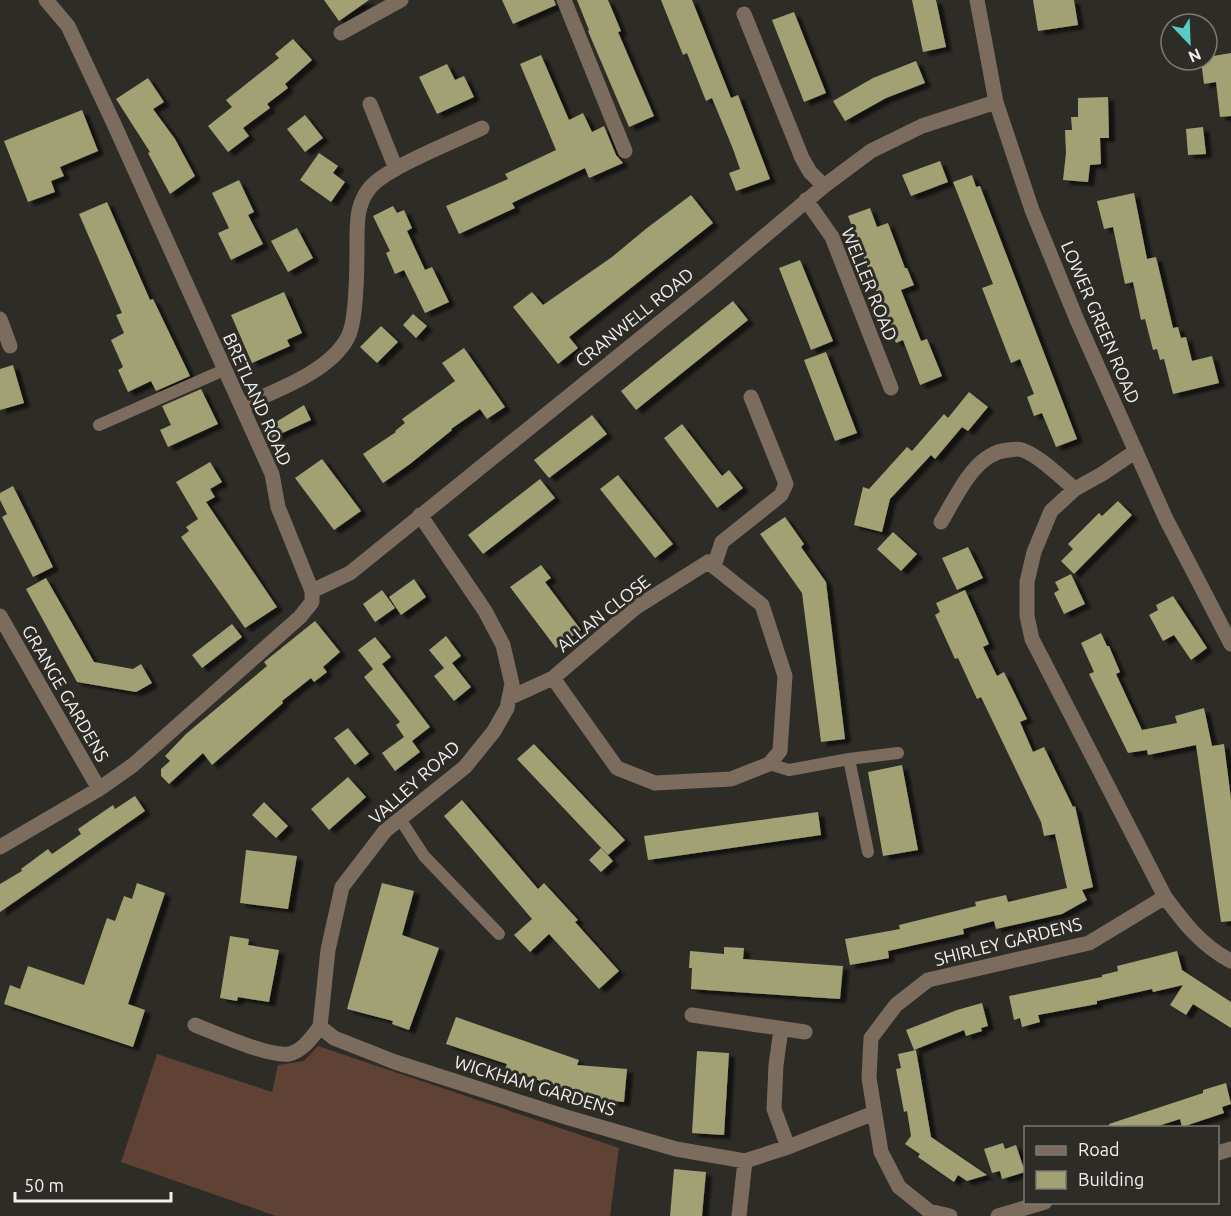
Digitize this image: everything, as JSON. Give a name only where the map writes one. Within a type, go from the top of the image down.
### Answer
[{"type":"street","name":"BRETLAND ROAD","points":[[46,0],[68,26],[242,406],[272,474],[278,507],[312,591]]},
{"type":"street","points":[[341,33],[400,0]]},
{"type":"street","points":[[564,0],[625,151]]},
{"type":"street","name":"LOWER GREEN ROAD","points":[[977,0],[996,102],[1032,210],[1077,321],[1166,519],[1231,644]]},
{"type":"street","points":[[744,14],[802,158],[810,172],[824,186]]},
{"type":"street","name":"CRANWELL ROAD","points":[[312,591],[350,573],[710,282],[806,200],[871,151],[922,126],[996,102]]},
{"type":"street","points":[[370,104],[396,169]]},
{"type":"street","points":[[242,406],[290,384],[331,360],[349,336],[355,303],[357,215],[369,188],[396,169],[482,128]]},
{"type":"street","name":"WELLER ROAD","points":[[806,200],[832,237],[891,387]]},
{"type":"street","points":[[0,319],[10,346]]},
{"type":"street","points":[[751,397],[786,484],[781,495],[722,542],[714,566],[762,605],[786,676],[780,751],[769,764]]},
{"type":"street","points":[[941,522],[984,459],[1001,451],[1021,449],[1075,489]]},
{"type":"street","points":[[1136,451],[1075,489],[1051,511],[1034,552],[1027,582],[1027,616],[1032,639],[1165,897],[1203,943],[1231,961]]},
{"type":"street","name":"VALLEY ROAD","points":[[320,1027],[328,950],[342,887],[385,831],[465,767],[494,731],[507,708],[512,684],[503,645],[485,611],[420,515]]},
{"type":"street","name":"ALLAN CLOSE","points":[[509,698],[553,678],[635,608],[708,562],[714,566]]},
{"type":"street","points":[[0,847],[99,789],[133,765],[300,617],[312,602],[312,591]]},
{"type":"street","name":"GRANGE GARDENS","points":[[0,616],[99,789]]},
{"type":"street","name":"ALLAN CLOSE","points":[[553,678],[617,768],[645,780],[655,783],[731,779],[769,764]]},
{"type":"street","name":"SHIRLEY GARDENS","points":[[950,1216],[929,1211],[899,1187],[881,1152],[869,1078],[872,1038],[896,1005],[928,980],[1089,943],[1165,897]]},
{"type":"street","points":[[692,1015],[805,1032]]},
{"type":"street","points":[[195,1025],[275,1054],[291,1054],[306,1045],[320,1027]]},
{"type":"street","name":"WICKHAM GARDENS","points":[[320,1027],[333,1038],[395,1062],[566,1117],[676,1149],[745,1161]]},
{"type":"street","points":[[782,1029],[776,1065],[774,1109],[788,1148]]},
{"type":"street","points":[[739,1216],[745,1161],[788,1148],[874,1113]]},
{"type":"street","points":[[998,1216],[1041,1204]]},
{"type":"lane","points":[[99,425],[224,370]]},
{"type":"lane","points":[[769,764],[789,770],[898,753]]},
{"type":"lane","points":[[849,759],[868,852]]},
{"type":"lane","points":[[400,819],[424,856],[499,934]]},
{"type":"shaded area","points":[[318,1046],[619,1148],[610,1216],[276,1216],[121,1162],[157,1054],[272,1092],[278,1065],[304,1061]]},
{"type":"building","points":[[324,0],[369,0],[339,21]]},
{"type":"building","points":[[502,0],[554,0],[556,5],[513,24]]},
{"type":"building","points":[[577,0],[608,0],[621,31],[618,32],[654,116],[629,127]]},
{"type":"building","points":[[661,0],[692,0],[731,98],[738,95],[770,179],[736,191],[729,173],[740,169],[733,149],[712,98],[706,101],[687,53],[683,55]]},
{"type":"building","points":[[912,0],[936,0],[946,47],[923,52]]},
{"type":"building","points":[[1033,0],[1074,0],[1078,25],[1038,31]]},
{"type":"building","points":[[794,12],[826,93],[804,102],[772,20]]},
{"type":"building","points":[[293,39],[312,60],[285,84],[288,88],[267,104],[270,108],[243,128],[249,136],[228,152],[208,126],[232,107],[226,100],[279,58],[275,54]]},
{"type":"building","points":[[1231,53],[1231,116],[1220,117],[1216,82],[1204,84],[1202,72],[1219,72],[1219,55]]},
{"type":"building","points":[[541,55],[569,120],[583,113],[592,132],[604,126],[616,155],[623,163],[589,178],[585,168],[512,203],[515,208],[459,234],[446,206],[508,179],[505,174],[556,150],[520,64]]},
{"type":"building","points":[[916,61],[925,83],[886,98],[845,121],[833,101],[873,78]]},
{"type":"building","points":[[447,64],[455,80],[464,76],[474,97],[437,114],[419,77]]},
{"type":"building","points":[[148,78],[164,102],[153,109],[175,139],[195,176],[170,194],[148,153],[150,152],[116,99]]},
{"type":"building","points":[[1108,97],[1109,138],[1100,138],[1101,164],[1090,165],[1088,182],[1063,180],[1066,153],[1065,130],[1072,130],[1071,117],[1078,117],[1078,98]]},
{"type":"building","points":[[82,110],[98,151],[60,167],[64,176],[51,181],[55,192],[28,202],[4,141]]},
{"type":"building","points":[[305,115],[323,138],[305,152],[287,129]]},
{"type":"building","points":[[1203,127],[1206,154],[1188,155],[1186,129]]},
{"type":"building","points":[[319,153],[338,166],[333,173],[345,182],[331,202],[300,180]]},
{"type":"building","points":[[940,161],[948,182],[911,196],[902,175]]},
{"type":"building","points":[[972,175],[976,187],[980,186],[1077,439],[1056,447],[1042,413],[1034,416],[1027,397],[1034,394],[1020,359],[1011,363],[982,288],[993,284],[953,182]]},
{"type":"building","points":[[239,180],[254,212],[248,215],[263,244],[231,260],[218,233],[229,228],[212,193]]},
{"type":"building","points":[[1134,193],[1147,259],[1156,257],[1173,328],[1178,327],[1181,338],[1186,337],[1192,361],[1212,356],[1219,383],[1173,394],[1164,359],[1160,360],[1157,349],[1153,350],[1145,319],[1141,320],[1133,282],[1125,284],[1113,227],[1104,229],[1097,201]]},
{"type":"building","points":[[691,195],[713,223],[569,337],[578,348],[558,364],[513,307],[532,292],[543,305],[612,257]]},
{"type":"building","points":[[107,202],[150,300],[153,299],[190,376],[156,391],[151,381],[128,392],[118,370],[123,367],[111,340],[124,333],[116,315],[122,313],[79,214]]},
{"type":"building","points":[[393,206],[397,213],[404,210],[412,228],[407,231],[425,270],[432,267],[449,302],[425,313],[404,270],[395,274],[386,253],[390,251],[373,216]]},
{"type":"building","points":[[870,208],[877,227],[888,223],[914,285],[901,290],[921,341],[927,339],[942,376],[920,385],[903,340],[896,343],[848,216]]},
{"type":"building","points":[[297,228],[313,258],[288,272],[271,241]]},
{"type":"building","points":[[800,260],[833,341],[811,350],[779,268]]},
{"type":"building","points":[[284,292],[302,333],[287,340],[290,346],[252,363],[231,315]]},
{"type":"building","points":[[733,301],[748,320],[636,410],[621,391]]},
{"type":"building","points":[[413,314],[427,326],[416,338],[403,325]]},
{"type":"building","points":[[381,326],[398,342],[377,363],[360,347]]},
{"type":"building","points":[[464,348],[505,407],[487,419],[480,409],[383,483],[363,454],[396,432],[405,423],[402,419],[455,381],[442,363]]},
{"type":"building","points":[[826,352],[857,433],[835,441],[804,360]]},
{"type":"building","points":[[13,365],[24,403],[0,410],[0,369]]},
{"type":"building","points":[[201,389],[218,424],[168,447],[160,430],[171,425],[162,406]]},
{"type":"building","points":[[969,392],[988,407],[968,431],[962,427],[935,459],[931,455],[890,499],[882,532],[854,525],[863,487],[869,489],[907,447],[912,451],[944,414],[948,418]]},
{"type":"building","points":[[304,405],[311,420],[267,440],[263,430]]},
{"type":"building","points":[[592,415],[607,434],[549,478],[534,460]]},
{"type":"building","points":[[682,424],[722,476],[729,470],[743,488],[717,508],[664,438]]},
{"type":"building","points":[[322,459],[361,511],[334,530],[295,478]]},
{"type":"building","points":[[210,462],[222,482],[210,489],[215,497],[206,502],[277,607],[245,628],[181,537],[189,531],[186,527],[198,519],[176,482]]},
{"type":"building","points":[[618,475],[673,544],[655,558],[600,489]]},
{"type":"building","points":[[540,479],[555,498],[483,554],[468,535]]},
{"type":"building","points":[[13,486],[53,567],[33,577],[2,517],[7,514],[0,500],[0,493]]},
{"type":"building","points":[[1118,501],[1132,515],[1074,574],[1061,561],[1073,549],[1068,544],[1099,513],[1102,516]]},
{"type":"building","points":[[785,517],[804,544],[801,547],[826,582],[845,739],[821,742],[802,593],[760,534]]},
{"type":"building","points":[[893,532],[917,554],[901,571],[877,549]]},
{"type":"building","points":[[968,547],[983,578],[957,590],[942,558]]},
{"type":"building","points":[[541,565],[551,578],[545,582],[581,630],[556,648],[510,587]]},
{"type":"building","points":[[1071,574],[1085,604],[1064,614],[1054,593],[1059,590],[1055,582]]},
{"type":"building","points":[[46,578],[94,662],[133,669],[141,664],[152,683],[136,692],[77,682],[26,589]]},
{"type":"building","points":[[414,579],[426,597],[401,615],[389,597]]},
{"type":"building","points":[[382,590],[395,608],[375,622],[363,604]]},
{"type":"building","points":[[965,590],[989,644],[983,647],[997,676],[1004,672],[1027,719],[1020,722],[1033,752],[1044,747],[1073,807],[1075,806],[1093,887],[1082,890],[1087,900],[1062,914],[996,929],[994,921],[963,929],[964,934],[888,951],[889,958],[850,965],[845,939],[900,929],[899,925],[976,906],[975,902],[1006,895],[1008,902],[1067,888],[1055,834],[1044,836],[1041,822],[981,697],[977,699],[935,615],[940,612],[936,603]]},
{"type":"building","points":[[1173,596],[1207,648],[1191,660],[1174,635],[1163,641],[1149,615],[1158,610],[1156,605]]},
{"type":"building","points":[[315,621],[340,652],[323,667],[327,672],[314,682],[311,678],[282,701],[283,703],[212,765],[203,753],[169,784],[161,776],[161,769],[170,761],[165,756],[186,734],[267,666],[264,662]]},
{"type":"building","points":[[232,624],[242,637],[202,668],[192,655]]},
{"type":"building","points":[[1101,633],[1120,672],[1116,674],[1142,730],[1177,723],[1175,716],[1204,708],[1212,746],[1224,744],[1231,799],[1231,921],[1221,922],[1196,745],[1148,755],[1147,750],[1128,753],[1089,674],[1094,672],[1081,643]]},
{"type":"building","points":[[446,636],[461,656],[452,663],[471,687],[454,701],[434,676],[444,668],[429,650]]},
{"type":"building","points":[[375,637],[391,657],[382,664],[430,727],[412,741],[420,752],[395,771],[382,753],[404,737],[396,725],[400,722],[364,677],[373,669],[358,650]]},
{"type":"building","points":[[348,728],[369,754],[355,765],[334,738]]},
{"type":"building","points":[[534,744],[625,840],[608,855],[517,759]]},
{"type":"building","points":[[902,765],[918,850],[883,856],[868,772]]},
{"type":"building","points":[[348,777],[366,797],[329,830],[311,809]]},
{"type":"building","points":[[135,796],[145,811],[0,912],[0,884],[22,871],[21,869],[48,849],[52,854],[81,834],[78,829],[113,805],[115,809]]},
{"type":"building","points":[[462,800],[538,889],[544,883],[578,920],[575,922],[619,971],[599,989],[549,934],[530,952],[514,935],[532,919],[444,816]]},
{"type":"building","points":[[264,802],[288,826],[276,838],[252,815]]},
{"type":"building","points":[[818,812],[821,835],[648,860],[644,836]]},
{"type":"building","points":[[601,848],[613,861],[601,872],[589,860]]},
{"type":"building","points":[[246,850],[297,856],[288,909],[240,903]]},
{"type":"building","points":[[137,883],[165,893],[128,1004],[145,1010],[133,1047],[4,1004],[10,985],[20,989],[28,966],[84,985],[107,918],[115,921],[124,896],[132,899]]},
{"type":"building","points":[[382,883],[414,891],[402,935],[439,948],[409,1030],[392,1024],[393,1021],[347,1009]]},
{"type":"building","points":[[230,936],[249,939],[248,945],[279,950],[269,1002],[238,997],[237,1001],[220,998]]},
{"type":"building","points":[[724,947],[744,948],[743,959],[843,966],[840,999],[691,989],[690,951],[724,954]]},
{"type":"building","points":[[1177,951],[1182,970],[1231,1002],[1231,1028],[1193,1004],[1186,1015],[1170,1005],[1183,985],[1153,992],[1152,989],[1097,1001],[1097,1004],[1038,1015],[1040,1022],[1022,1027],[1020,1018],[1014,1020],[1009,996],[1102,977],[1102,975],[1118,971],[1117,966]]},
{"type":"building","points":[[982,1003],[988,1026],[981,1028],[982,1031],[966,1036],[964,1030],[914,1050],[906,1030]]},
{"type":"building","points":[[456,1017],[579,1060],[577,1065],[627,1069],[624,1102],[585,1099],[585,1096],[505,1069],[507,1064],[446,1044]]},
{"type":"building","points":[[916,1050],[931,1137],[987,1175],[967,1181],[958,1175],[954,1182],[918,1157],[920,1154],[905,1144],[911,1136],[896,1069],[901,1068],[898,1054]]},
{"type":"building","points":[[697,1051],[729,1053],[724,1135],[692,1133]]},
{"type":"building","points":[[1226,1083],[1231,1104],[1222,1107],[1224,1113],[1185,1126],[1182,1126],[1180,1119],[1158,1126],[1109,1126],[1109,1124],[1203,1093],[1203,1090]]},
{"type":"building","points":[[1003,1143],[1005,1149],[1016,1145],[1024,1172],[1002,1179],[1000,1171],[992,1173],[984,1149]]},
{"type":"building","points":[[674,1169],[706,1172],[702,1216],[670,1216]]}]
